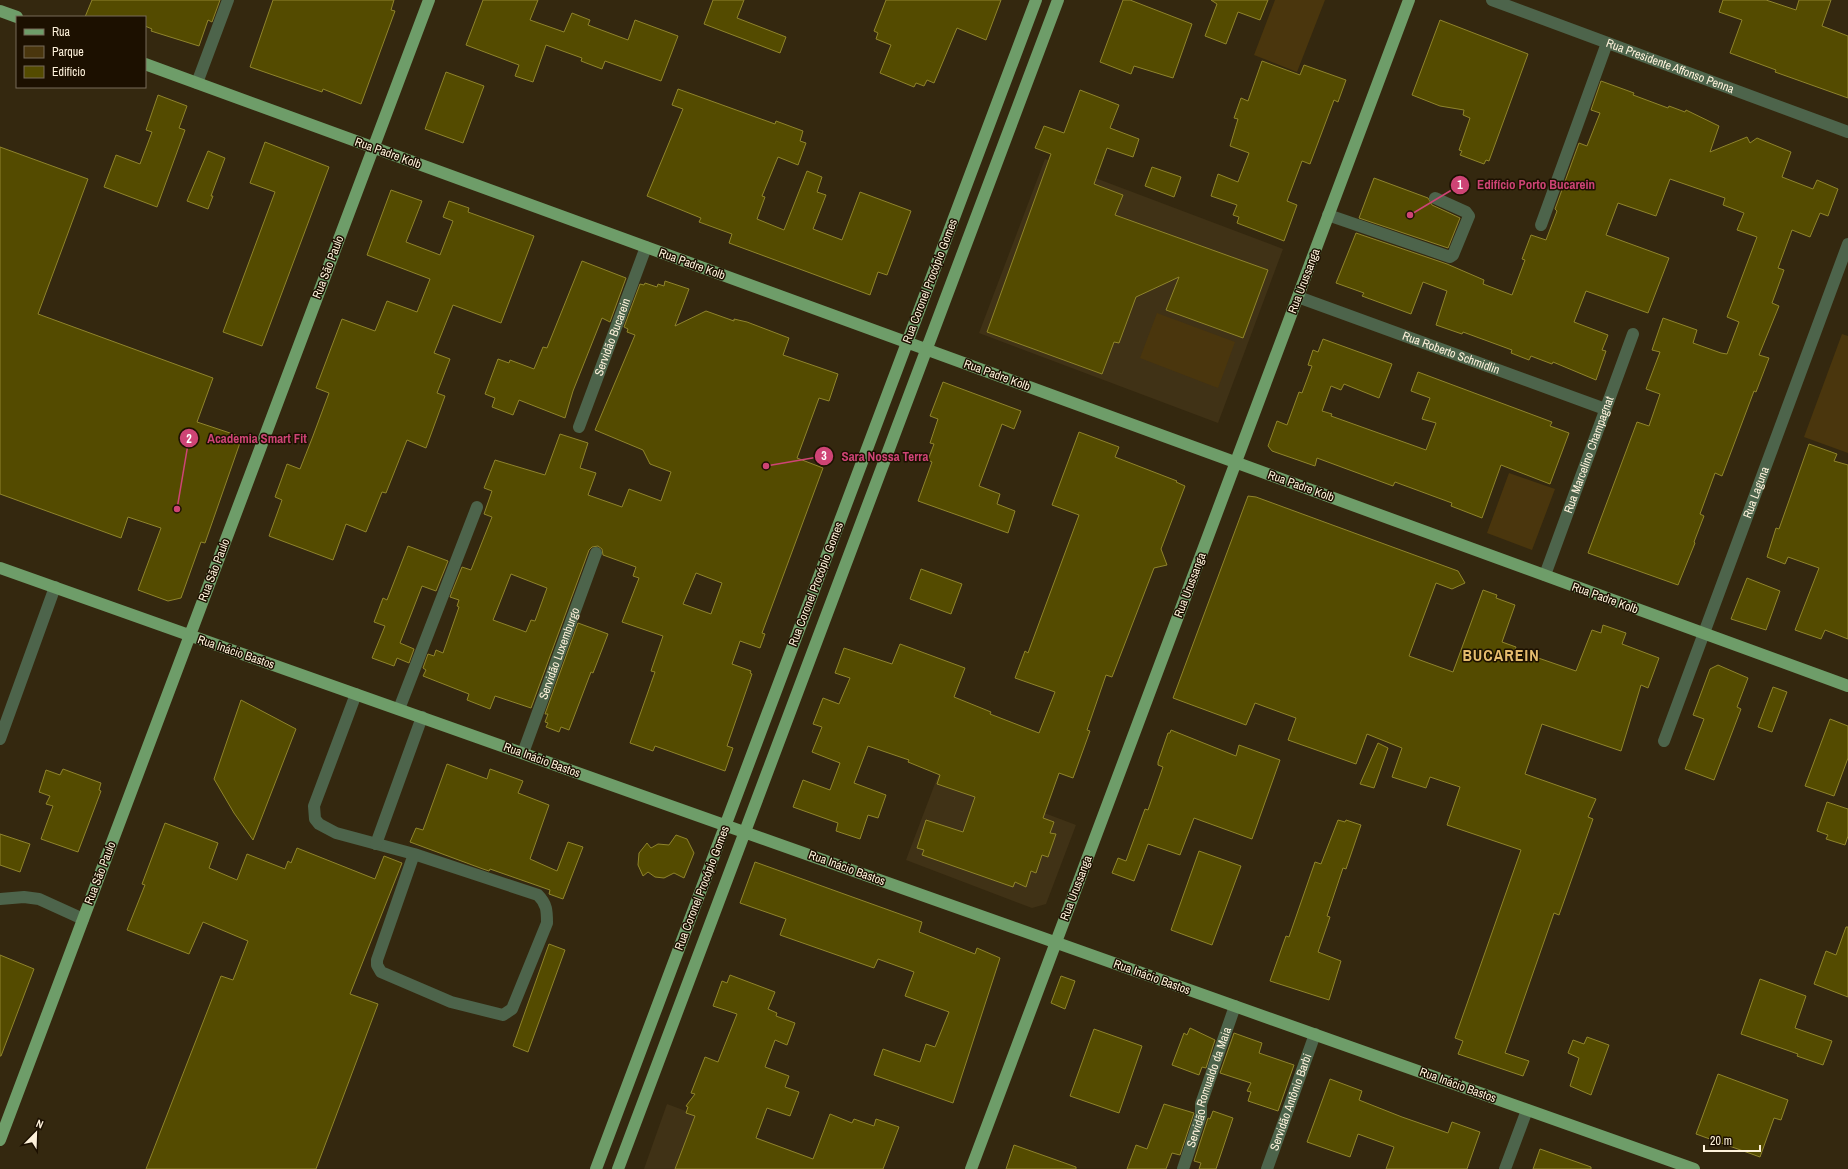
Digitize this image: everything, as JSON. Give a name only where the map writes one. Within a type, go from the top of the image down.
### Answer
[{"type":"main road","name":"Rua São Paulo","points":[[0,1140],[429,0]]},
{"type":"main road","name":"Rua Coronel Procópio Gomes","points":[[596,1169],[1036,0]]},
{"type":"main road","name":"Rua Coronel Procópio Gomes","points":[[618,1169],[1058,0]]},
{"type":"main road","name":"Rua Urussanga","points":[[971,1169],[1409,0]]},
{"type":"main road","points":[[0,11],[16,17]]},
{"type":"main road","name":"Rua Padre Kolb","points":[[146,64],[1848,686]]},
{"type":"main road","name":"Rua Inácio Bastos","points":[[0,568],[1694,1169]]},
{"type":"street","points":[[197,83],[228,0]]},
{"type":"street","name":"Rua Presidente Affonso Penna","points":[[1492,0],[1848,132]]},
{"type":"street","points":[[1541,224],[1607,43]]},
{"type":"street","points":[[1328,215],[1450,257],[1453,255],[1468,216],[1466,212],[1435,198]]},
{"type":"street","name":"Rua Laguna","points":[[1664,741],[1848,244]]},
{"type":"street","name":"Servidão Bucarein","points":[[580,427],[646,247]]},
{"type":"street","name":"Rua Roberto Schmidlin","points":[[1298,297],[1605,409]]},
{"type":"street","name":"Rua Marcelino Champagnat","points":[[1545,576],[1633,334]]},
{"type":"street","points":[[399,709],[477,508]]},
{"type":"street","name":"Servidão Luxemburgo","points":[[523,753],[596,553]]},
{"type":"street","points":[[0,739],[55,587]]},
{"type":"street","points":[[356,694],[314,806],[315,819],[319,824],[336,833],[414,854],[538,895],[544,901],[547,908],[547,923],[512,1008],[508,1013],[503,1015],[451,1002],[381,972],[377,965],[377,960],[414,854]]},
{"type":"street","points":[[376,844],[422,717]]},
{"type":"street","points":[[0,899],[24,897],[39,899],[83,919]]},
{"type":"street","name":"Servidão Romualdo da Maia","points":[[1183,1169],[1201,1115],[1201,1104],[1235,1006]]},
{"type":"street","name":"Servidão Antônio Barbi","points":[[1267,1169],[1315,1034]]},
{"type":"street","points":[[1506,1169],[1528,1110]]},
{"type":"shaded area","points":[[1045,159],[1283,249],[1218,423],[979,333]]},
{"type":"shaded area","points":[[939,773],[1076,825],[1046,904],[1032,908],[906,860]]},
{"type":"shaded area","points":[[667,1104],[841,1169],[644,1169]]},
{"type":"green space","points":[[1275,0],[1325,0],[1297,72],[1254,55]]},
{"type":"green space","points":[[1157,313],[1235,342],[1218,388],[1140,358]]},
{"type":"green space","points":[[1842,334],[1848,336],[1848,453],[1804,437]]},
{"type":"green space","points":[[1509,473],[1555,489],[1532,550],[1487,533]]},
{"type":"building","points":[[92,0],[220,0],[212,22],[208,20],[199,46],[151,31],[152,29],[146,26],[146,16],[85,16]]},
{"type":"building","points":[[273,0],[394,0],[391,10],[395,11],[361,104],[323,89],[322,92],[250,67]]},
{"type":"building","points":[[483,0],[538,0],[530,20],[564,32],[572,13],[590,20],[588,25],[628,40],[635,20],[678,36],[661,81],[605,61],[602,69],[581,61],[582,58],[546,45],[533,82],[515,76],[519,65],[466,45]]},
{"type":"building","points":[[713,0],[744,0],[737,18],[786,37],[780,53],[704,24]]},
{"type":"building","points":[[886,0],[1001,0],[986,40],[957,28],[934,83],[927,80],[924,86],[916,83],[914,87],[880,73],[891,45],[876,39],[878,33],[874,31]]},
{"type":"building","points":[[1123,0],[1130,0],[1192,24],[1173,78],[1134,66],[1131,74],[1100,62]]},
{"type":"building","points":[[1211,0],[1268,0],[1260,20],[1238,12],[1226,44],[1205,36],[1217,4]]},
{"type":"building","points":[[1723,0],[1766,0],[1796,10],[1799,0],[1831,0],[1822,26],[1848,36],[1848,98],[1775,72],[1776,70],[1730,53],[1742,20],[1719,12]]},
{"type":"building","points":[[1440,20],[1528,54],[1489,161],[1486,160],[1484,164],[1460,155],[1462,151],[1459,150],[1470,118],[1463,115],[1464,110],[1440,106],[1412,95]]},
{"type":"building","points":[[1262,61],[1300,75],[1304,65],[1346,80],[1338,102],[1334,100],[1310,164],[1302,161],[1287,201],[1297,205],[1284,241],[1237,223],[1239,217],[1233,215],[1237,205],[1211,196],[1218,174],[1238,182],[1249,153],[1230,146],[1238,119],[1234,118],[1241,98],[1248,101]]},
{"type":"building","points":[[446,72],[484,86],[463,143],[425,129]]},
{"type":"building","points":[[1601,81],[1634,93],[1633,95],[1668,108],[1669,106],[1685,112],[1686,110],[1719,126],[1710,152],[1747,137],[1750,143],[1757,138],[1791,152],[1782,177],[1813,189],[1817,180],[1838,189],[1828,216],[1820,213],[1810,237],[1792,230],[1778,268],[1784,270],[1772,303],[1779,306],[1759,355],[1769,358],[1756,392],[1754,391],[1722,476],[1715,473],[1700,514],[1704,516],[1678,585],[1588,553],[1637,422],[1649,426],[1660,394],[1646,389],[1660,352],[1652,350],[1663,318],[1697,330],[1693,343],[1727,354],[1739,322],[1727,317],[1757,237],[1737,230],[1744,213],[1723,205],[1725,198],[1670,179],[1656,216],[1618,203],[1606,235],[1669,258],[1648,313],[1586,291],[1574,322],[1608,335],[1602,350],[1606,351],[1596,380],[1553,362],[1552,364],[1531,356],[1529,360],[1511,353],[1512,350],[1463,332],[1462,334],[1436,325],[1447,291],[1423,282],[1411,314],[1362,296],[1364,293],[1336,283],[1356,233],[1447,264],[1484,280],[1483,284],[1512,295],[1525,260],[1522,259],[1531,235],[1546,240],[1557,211],[1555,209],[1579,143],[1587,146],[1600,113],[1591,110]]},
{"type":"building","points":[[678,89],[775,124],[776,121],[803,131],[800,141],[806,143],[798,165],[778,157],[762,196],[765,197],[757,219],[784,230],[807,171],[822,177],[817,192],[826,195],[813,229],[842,240],[860,192],[911,211],[887,275],[878,272],[870,295],[729,243],[732,234],[699,222],[701,218],[647,196],[683,109],[672,105]]},
{"type":"building","points":[[1080,90],[1119,105],[1110,128],[1139,139],[1133,157],[1107,148],[1094,184],[1123,195],[1115,215],[1268,270],[1243,338],[1166,310],[1179,277],[1136,297],[1119,343],[1114,342],[1102,374],[987,332],[1051,154],[1035,148],[1044,126],[1064,133]]},
{"type":"building","points":[[158,95],[187,106],[179,128],[185,130],[157,207],[104,187],[116,155],[140,164],[152,132],[146,130]]},
{"type":"building","points":[[265,142],[329,167],[262,346],[223,332],[275,192],[250,183]]},
{"type":"building","points":[[0,147],[88,179],[38,314],[213,378],[197,422],[242,437],[205,543],[201,542],[181,598],[168,601],[138,590],[161,528],[128,517],[121,538],[0,494]]},
{"type":"building","points":[[208,151],[225,158],[211,196],[213,196],[208,209],[187,201]]},
{"type":"building","points":[[1152,167],[1181,177],[1174,197],[1145,186]]},
{"type":"building","points":[[1374,178],[1428,198],[1432,205],[1460,218],[1448,248],[1359,218]]},
{"type":"building","points":[[391,190],[422,201],[406,242],[440,255],[453,221],[443,217],[449,201],[469,208],[468,212],[534,236],[501,323],[453,305],[434,353],[450,359],[437,393],[445,396],[426,448],[407,440],[386,493],[382,492],[366,532],[346,524],[333,560],[269,536],[282,500],[275,497],[287,464],[300,469],[313,436],[329,393],[316,388],[342,319],[375,331],[387,301],[417,312],[430,279],[367,255]]},
{"type":"building","points":[[582,261],[626,278],[610,322],[602,318],[573,391],[565,418],[519,400],[513,415],[492,407],[495,398],[485,394],[498,359],[509,363],[510,360],[534,369],[543,347],[547,348]]},
{"type":"building","points":[[665,281],[689,289],[675,326],[706,311],[734,321],[734,319],[747,322],[789,338],[783,355],[838,374],[829,401],[819,398],[797,458],[823,468],[762,633],[765,634],[760,648],[740,641],[732,664],[751,671],[750,673],[752,674],[727,746],[733,748],[725,771],[655,746],[653,751],[630,743],[655,672],[651,671],[663,636],[622,622],[639,578],[633,576],[636,567],[603,555],[602,549],[598,546],[592,547],[589,550],[531,708],[495,696],[490,709],[467,700],[469,694],[423,676],[426,670],[423,668],[428,654],[434,656],[436,650],[443,653],[459,607],[457,606],[459,600],[450,597],[462,567],[471,570],[492,517],[484,514],[492,491],[484,488],[495,460],[545,475],[560,434],[588,443],[580,468],[596,473],[588,495],[622,507],[629,489],[661,501],[671,472],[650,464],[643,450],[595,430],[635,335],[627,332],[628,329],[624,327],[640,284],[644,285],[645,283],[657,287],[658,284],[664,286]],"holes":[[[696,573],[722,583],[711,614],[683,604]],[[511,574],[547,588],[535,621],[531,620],[526,632],[493,620]]]},
{"type":"building","points":[[1323,339],[1392,364],[1379,398],[1344,384],[1341,390],[1331,386],[1322,411],[1332,414],[1331,416],[1426,450],[1436,423],[1422,419],[1430,398],[1411,391],[1418,372],[1552,422],[1550,426],[1569,433],[1550,484],[1501,465],[1482,518],[1451,506],[1452,503],[1395,482],[1393,486],[1317,458],[1315,466],[1272,451],[1268,446],[1277,421],[1287,425],[1299,392],[1302,393],[1312,366],[1308,365],[1313,350],[1318,352]]},
{"type":"building","points":[[943,382],[1021,411],[1014,429],[1002,424],[979,486],[1000,494],[997,504],[1015,511],[1008,533],[918,501],[932,462],[928,460],[934,444],[930,443],[938,419],[930,416]]},
{"type":"building","points":[[1079,432],[1119,447],[1115,457],[1177,481],[1176,482],[1185,486],[1161,549],[1167,565],[1154,568],[1112,677],[1106,675],[1087,730],[1090,731],[1073,778],[1059,773],[1043,818],[1054,822],[1050,833],[1056,834],[1048,857],[1042,855],[1036,873],[1031,871],[1026,887],[1015,882],[1013,887],[922,855],[924,850],[917,848],[926,820],[963,832],[975,797],[937,784],[940,775],[908,762],[909,760],[868,746],[854,783],[886,795],[878,818],[868,815],[860,839],[836,831],[838,823],[793,807],[803,780],[830,790],[840,763],[812,752],[822,727],[813,724],[823,698],[839,704],[850,678],[835,673],[844,648],[892,664],[900,644],[965,668],[954,697],[991,712],[990,714],[1039,733],[1055,692],[1015,678],[1025,651],[1028,653],[1079,515],[1052,505]]},
{"type":"building","points":[[1809,444],[1837,454],[1834,461],[1848,465],[1848,639],[1825,630],[1821,639],[1795,630],[1819,568],[1788,557],[1785,564],[1767,557],[1776,528],[1779,529]]},
{"type":"building","points":[[1248,496],[1256,497],[1458,571],[1465,583],[1452,589],[1436,583],[1409,656],[1453,672],[1483,590],[1497,595],[1496,598],[1515,605],[1502,642],[1516,647],[1515,650],[1576,671],[1592,630],[1601,633],[1603,625],[1626,633],[1622,644],[1659,658],[1648,688],[1641,685],[1621,751],[1542,724],[1525,774],[1596,799],[1588,817],[1593,819],[1559,915],[1554,913],[1505,1053],[1529,1061],[1523,1076],[1458,1054],[1463,1041],[1455,1038],[1521,850],[1447,825],[1460,787],[1430,777],[1426,788],[1392,777],[1402,748],[1367,734],[1356,764],[1288,740],[1296,718],[1255,703],[1246,725],[1173,698]]},
{"type":"building","points":[[408,546],[448,561],[436,591],[422,586],[400,643],[414,649],[409,663],[397,658],[394,666],[372,658],[385,626],[374,622],[383,598],[387,600]]},
{"type":"building","points":[[921,569],[962,584],[951,614],[910,599]]},
{"type":"building","points":[[1747,578],[1780,591],[1766,630],[1731,619]]},
{"type":"building","points":[[578,623],[608,634],[593,673],[591,672],[569,730],[561,727],[559,732],[546,727],[548,723],[545,722],[548,714],[545,714]]},
{"type":"building","points":[[1718,665],[1748,678],[1737,707],[1741,709],[1714,780],[1685,769],[1704,719],[1693,715],[1710,669]]},
{"type":"building","points":[[1773,687],[1787,692],[1772,732],[1758,727]]},
{"type":"building","points":[[241,700],[296,729],[253,840],[234,813],[214,779]]},
{"type":"building","points":[[1830,719],[1848,726],[1848,758],[1834,796],[1805,786]]},
{"type":"building","points":[[1171,730],[1236,756],[1239,745],[1280,760],[1252,839],[1194,818],[1180,855],[1148,844],[1134,881],[1112,873],[1118,858],[1126,861],[1145,809],[1148,810],[1163,767],[1158,765],[1158,762],[1168,733],[1170,733]]},
{"type":"building","points":[[1378,743],[1388,748],[1374,788],[1360,784]]},
{"type":"building","points":[[447,764],[487,779],[490,769],[523,781],[518,793],[549,805],[530,859],[557,871],[568,842],[583,847],[563,899],[549,894],[550,890],[490,869],[489,871],[483,869],[410,842],[416,828],[423,830]]},
{"type":"building","points":[[63,769],[101,783],[99,790],[101,791],[78,852],[41,839],[53,806],[46,804],[50,796],[39,792],[46,770],[60,775]]},
{"type":"building","points":[[1827,802],[1848,809],[1848,836],[1845,845],[1826,839],[1828,835],[1817,831]]},
{"type":"building","points":[[1338,820],[1345,822],[1346,820],[1361,825],[1346,869],[1343,868],[1327,916],[1330,917],[1318,952],[1341,961],[1329,1000],[1270,981],[1286,936],[1289,937],[1315,862],[1321,864]]},
{"type":"building","points":[[165,823],[218,843],[209,868],[237,880],[247,854],[285,869],[288,861],[291,863],[297,848],[375,879],[384,856],[402,863],[350,994],[378,1004],[316,1169],[146,1169],[221,976],[233,980],[248,941],[203,922],[189,954],[127,930],[145,885],[142,884]]},
{"type":"building","points":[[0,834],[30,844],[20,872],[0,865]]},
{"type":"building","points":[[676,835],[687,839],[694,853],[684,878],[674,873],[664,878],[655,877],[648,872],[643,876],[638,865],[639,853],[647,843],[651,848],[658,844],[669,845]]},
{"type":"building","points":[[1199,851],[1241,866],[1212,945],[1171,930]]},
{"type":"building","points":[[755,862],[922,922],[919,932],[975,954],[977,948],[1000,958],[953,1103],[874,1075],[883,1049],[920,1062],[926,1044],[935,1047],[949,1012],[905,996],[914,972],[878,959],[874,968],[780,935],[786,919],[740,903]]},
{"type":"building","points":[[1846,927],[1848,927],[1848,997],[1814,984],[1826,951],[1836,955]]},
{"type":"building","points":[[549,944],[565,950],[528,1052],[513,1046]]},
{"type":"building","points":[[0,955],[34,969],[1,1056],[0,1056]]},
{"type":"building","points":[[730,975],[775,992],[768,1009],[777,1013],[776,1016],[795,1023],[787,1045],[775,1040],[765,1067],[789,1076],[785,1087],[799,1092],[790,1116],[767,1108],[756,1138],[813,1159],[830,1114],[852,1123],[854,1119],[874,1126],[876,1119],[899,1127],[883,1169],[675,1169],[695,1116],[686,1113],[688,1107],[686,1106],[695,1094],[691,1093],[705,1057],[718,1062],[737,1014],[713,1006],[722,981],[727,983]]},
{"type":"building","points":[[1061,976],[1075,981],[1065,1009],[1051,1003]]},
{"type":"building","points":[[1760,979],[1806,996],[1795,1028],[1832,1041],[1823,1065],[1797,1056],[1798,1054],[1741,1034]]},
{"type":"building","points":[[1190,1028],[1215,1040],[1206,1068],[1202,1067],[1199,1075],[1172,1065],[1184,1033],[1187,1035]]},
{"type":"building","points":[[1094,1029],[1142,1046],[1119,1113],[1070,1096]]},
{"type":"building","points":[[1234,1033],[1262,1043],[1259,1053],[1294,1065],[1278,1111],[1248,1101],[1251,1092],[1247,1091],[1251,1083],[1220,1073]]},
{"type":"building","points":[[1587,1037],[1609,1045],[1591,1095],[1570,1086],[1579,1058],[1568,1053],[1573,1040],[1584,1044]]},
{"type":"building","points":[[1718,1074],[1788,1100],[1781,1120],[1774,1118],[1760,1157],[1696,1134]]},
{"type":"building","points":[[1330,1079],[1362,1091],[1359,1100],[1402,1117],[1448,1133],[1452,1122],[1480,1132],[1467,1169],[1386,1169],[1394,1147],[1358,1134],[1350,1157],[1307,1142]]},
{"type":"building","points":[[1164,1104],[1194,1113],[1180,1155],[1172,1153],[1166,1169],[1127,1169],[1136,1145],[1147,1149]]},
{"type":"building","points":[[1213,1111],[1233,1118],[1216,1169],[1199,1169],[1201,1163],[1194,1161],[1208,1118],[1210,1119]]},
{"type":"building","points":[[1014,1145],[1076,1167],[1076,1169],[1006,1169]]},
{"type":"building","points":[[1540,1149],[1591,1167],[1591,1169],[1533,1169]]},
{"type":"place","name":"Edifício Porto Bucarein","points":[[1410,215]]},
{"type":"place","name":"Sara Nossa Terra","points":[[766,466]]},
{"type":"place","name":"Academia Smart Fit","points":[[177,509]]},
{"type":"district","name":"BUCAREIN","points":[[1501,655]]}]
